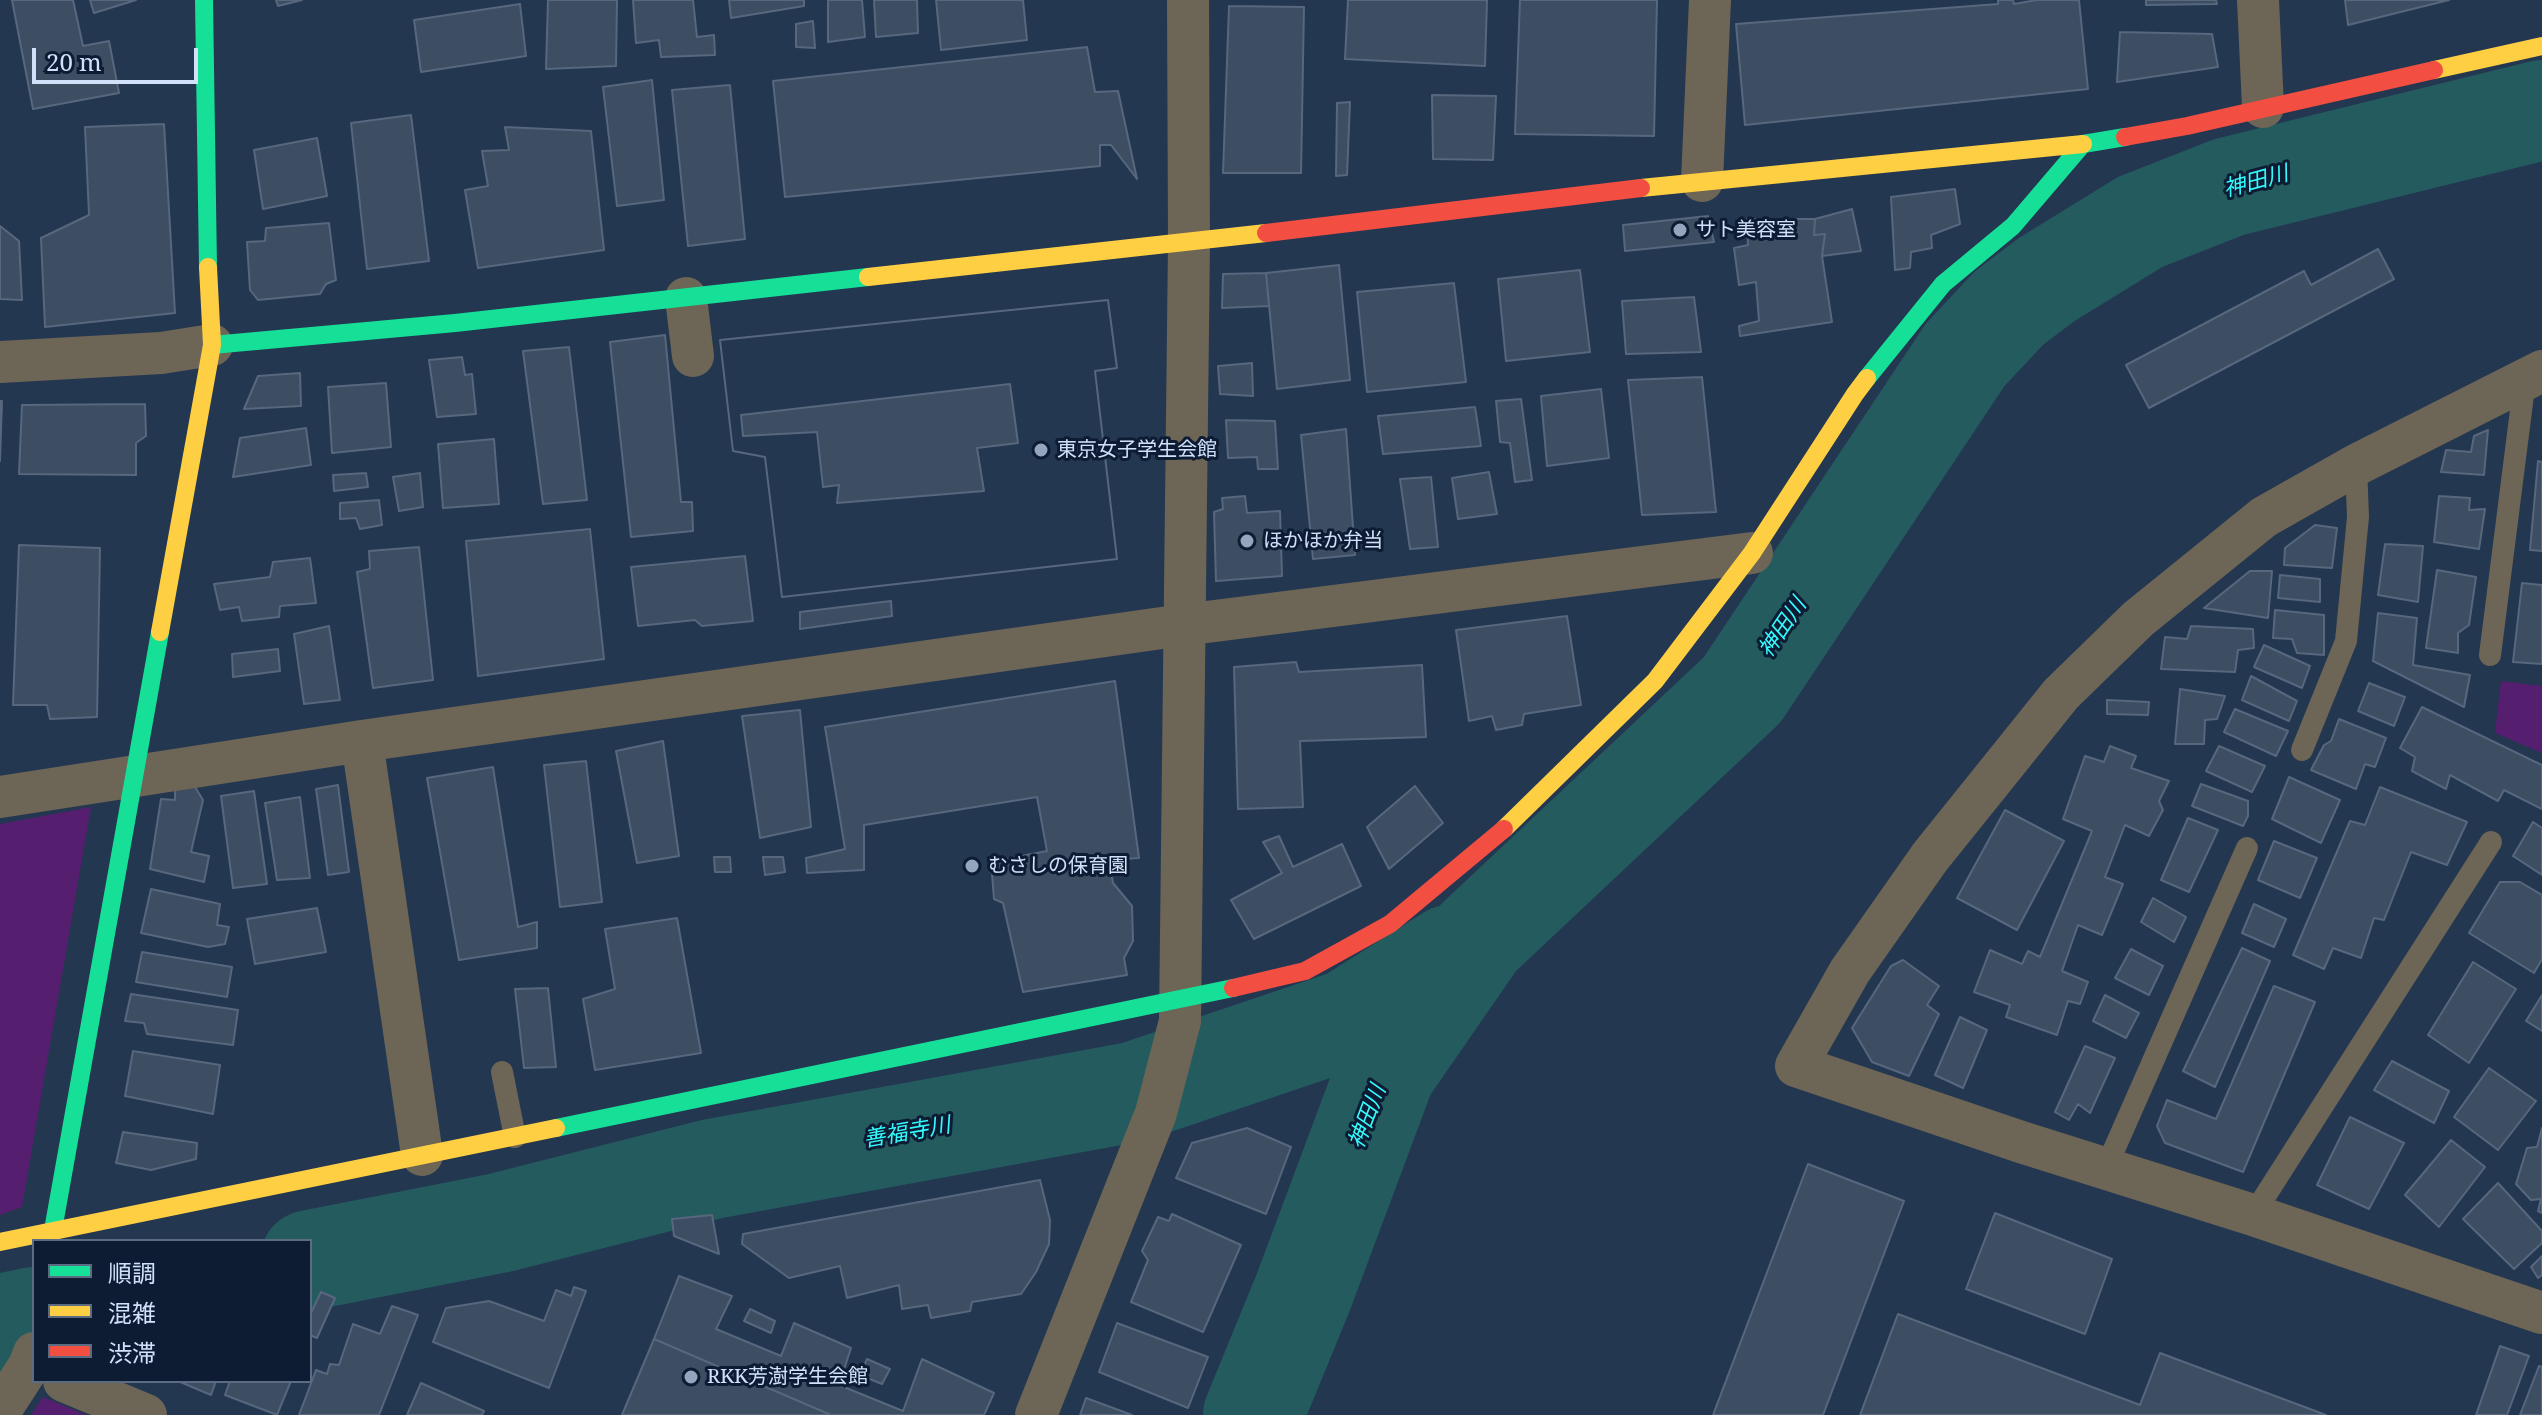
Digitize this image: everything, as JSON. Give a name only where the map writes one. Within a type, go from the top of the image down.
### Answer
[{"type":"street","points":[[53,1236],[212,345],[204,0]]},
{"type":"street","points":[[1036,1415],[1156,1113],[1180,1010],[1189,242],[1188,0]]},
{"type":"street","points":[[1702,181],[1710,0]]},
{"type":"street","points":[[2258,0],[2263,107]]},
{"type":"street","points":[[0,362],[161,353],[212,345],[455,323],[1189,242],[1702,181],[2083,144],[2187,126],[2542,46]]},
{"type":"street","points":[[0,1242],[53,1236],[422,1155],[1180,1010],[1305,971],[1390,924],[1507,827],[1655,681],[1752,553],[1855,394],[1943,284],[2013,226],[2083,144]]},
{"type":"street","points":[[686,298],[693,356]]},
{"type":"street","points":[[2533,375],[2356,465],[2264,517],[2138,619],[2061,694],[1930,857],[1850,971],[1796,1066],[2542,1313]]},
{"type":"street","points":[[0,797],[362,741],[1183,625],[1752,553]]},
{"type":"street","points":[[362,741],[422,1155]]},
{"type":"street","points":[[0,1411],[32,1376]]},
{"type":"street","points":[[75,1383],[146,1415]]},
{"type":"lane","points":[[2490,655],[2533,375]]},
{"type":"lane","points":[[2302,750],[2346,641],[2358,517],[2356,465]]},
{"type":"lane","points":[[2253,1215],[2491,842]]},
{"type":"lane","points":[[2105,1170],[2247,848]]},
{"type":"lane","points":[[502,1072],[515,1137]]},
{"type":"shaded area","points":[[2501,681],[2542,686],[2542,753],[2495,733]]},
{"type":"shaded area","points":[[91,807],[22,1207],[0,1215],[0,824]]},
{"type":"shaded area","points":[[43,1397],[86,1415],[31,1415]]},
{"type":"building","points":[[12,0],[73,0],[83,46],[109,41],[119,93],[33,109]]},
{"type":"building","points":[[90,0],[136,0],[94,13]]},
{"type":"building","points":[[276,0],[302,0],[278,6]]},
{"type":"building","points":[[548,0],[617,0],[616,66],[546,69]]},
{"type":"building","points":[[633,0],[693,0],[697,37],[714,35],[715,55],[661,57],[659,40],[636,43]]},
{"type":"building","points":[[729,0],[804,0],[804,6],[731,18]]},
{"type":"building","points":[[828,0],[862,0],[865,37],[828,42]]},
{"type":"building","points":[[874,0],[917,0],[918,33],[876,37]]},
{"type":"building","points":[[936,0],[1023,0],[1027,40],[941,50]]},
{"type":"building","points":[[1348,0],[1487,0],[1485,66],[1345,59]]},
{"type":"building","points":[[1520,0],[1657,0],[1654,136],[1515,134]]},
{"type":"building","points":[[1998,0],[2013,0],[2014,4],[2037,0],[2079,0],[2088,89],[1745,125],[1736,24],[1998,4]]},
{"type":"building","points":[[2146,0],[2216,0],[2217,4],[2146,5]]},
{"type":"building","points":[[2345,0],[2449,0],[2348,25]]},
{"type":"building","points":[[520,4],[526,56],[421,72],[414,20]]},
{"type":"building","points":[[1229,6],[1304,7],[1301,173],[1223,173]]},
{"type":"building","points":[[813,21],[815,48],[796,47],[796,24]]},
{"type":"building","points":[[2120,32],[2212,34],[2218,67],[2117,82]]},
{"type":"building","points":[[1087,47],[1095,92],[1118,91],[1137,179],[1111,145],[1100,145],[1100,166],[785,197],[773,81]]},
{"type":"building","points":[[652,80],[664,200],[617,206],[603,87]]},
{"type":"building","points":[[730,85],[745,239],[688,246],[672,90]]},
{"type":"building","points":[[1432,95],[1496,96],[1493,160],[1433,159]]},
{"type":"building","points":[[1350,102],[1347,175],[1336,176],[1337,103]]},
{"type":"building","points":[[411,115],[429,261],[367,269],[351,123]]},
{"type":"building","points":[[164,124],[175,313],[45,327],[41,238],[89,215],[85,127]]},
{"type":"building","points":[[505,127],[591,131],[604,250],[478,268],[465,190],[488,186],[482,151],[509,150]]},
{"type":"building","points":[[317,138],[327,196],[263,209],[254,150]]},
{"type":"building","points":[[1955,189],[1960,224],[1931,235],[1932,248],[1911,252],[1910,268],[1895,270],[1891,197]]},
{"type":"building","points":[[1852,209],[1861,251],[1822,256],[1825,234],[1814,235],[1815,219]]},
{"type":"building","points":[[1708,216],[1714,242],[1625,251],[1623,225]]},
{"type":"building","points":[[1747,219],[1815,219],[1814,235],[1825,234],[1822,256],[1832,322],[1740,336],[1739,326],[1759,321],[1756,282],[1739,285],[1734,248],[1748,245]]},
{"type":"building","points":[[329,223],[336,280],[326,284],[320,294],[258,300],[250,290],[247,242],[265,241],[266,228]]},
{"type":"building","points":[[0,226],[19,241],[22,300],[0,299]]},
{"type":"building","points":[[2378,249],[2394,279],[2149,408],[2126,365],[2304,271],[2311,285]]},
{"type":"building","points":[[1339,265],[1350,380],[1277,389],[1266,273]]},
{"type":"building","points":[[1580,270],[1590,352],[1506,361],[1498,279]]},
{"type":"building","points":[[1266,273],[1269,306],[1222,308],[1223,274]]},
{"type":"building","points":[[1454,283],[1466,382],[1367,392],[1357,292]]},
{"type":"building","points":[[1694,297],[1701,352],[1626,354],[1622,301]]},
{"type":"building","name":"東京女子学生会館","points":[[1108,300],[1117,368],[1095,371],[1117,559],[782,597],[765,457],[733,451],[720,340]],"holes":[[[1010,384],[1018,443],[977,448],[984,491],[837,503],[839,485],[823,487],[817,432],[743,436],[741,415]]]},
{"type":"building","name":"東京女子学生会館","points":[[1108,300],[1117,368],[1095,371],[1117,559],[782,597],[765,457],[733,451],[720,340]]},
{"type":"building","points":[[665,335],[681,502],[692,502],[693,531],[631,537],[610,342]]},
{"type":"building","points":[[569,347],[587,500],[543,504],[523,351]]},
{"type":"building","points":[[462,357],[465,375],[472,374],[476,414],[437,417],[429,360]]},
{"type":"building","points":[[1252,363],[1253,396],[1220,394],[1218,366]]},
{"type":"building","points":[[300,373],[301,406],[244,409],[258,376]]},
{"type":"building","points":[[1702,377],[1716,512],[1642,515],[1628,380]]},
{"type":"building","points":[[386,383],[391,447],[332,453],[328,387]]},
{"type":"building","points":[[1601,389],[1609,458],[1547,466],[1541,396]]},
{"type":"building","points":[[1521,399],[1532,480],[1515,482],[1510,443],[1500,442],[1496,401]]},
{"type":"building","points":[[0,401],[2,401],[0,461]]},
{"type":"building","points":[[145,404],[146,436],[136,443],[136,475],[19,474],[22,405]]},
{"type":"building","points":[[1475,407],[1481,446],[1383,454],[1378,416]]},
{"type":"building","points":[[1226,420],[1275,421],[1278,469],[1258,469],[1257,457],[1228,458]]},
{"type":"building","points":[[306,428],[311,465],[233,477],[240,438]]},
{"type":"building","points":[[1346,429],[1355,555],[1313,559],[1301,435]]},
{"type":"building","points":[[2488,430],[2484,475],[2441,472],[2446,450],[2471,452],[2474,436]]},
{"type":"building","points":[[494,439],[499,504],[443,508],[438,444]]},
{"type":"building","points":[[2538,461],[2542,462],[2542,551],[2530,550]]},
{"type":"building","points":[[1489,472],[1497,514],[1458,519],[1452,478]]},
{"type":"building","points":[[366,473],[368,487],[334,491],[333,475]]},
{"type":"building","points":[[420,473],[423,507],[399,511],[393,477]]},
{"type":"building","points":[[1431,477],[1438,547],[1410,549],[1400,479]]},
{"type":"building","points":[[1245,496],[1247,513],[1280,511],[1282,576],[1216,581],[1214,512],[1223,509],[1222,498]]},
{"type":"building","points":[[2439,496],[2470,498],[2469,510],[2485,509],[2479,549],[2434,542]]},
{"type":"building","points":[[379,500],[382,525],[360,529],[356,518],[340,519],[340,503]]},
{"type":"building","points":[[2315,525],[2337,528],[2332,568],[2284,565],[2285,548]]},
{"type":"building","points":[[590,529],[604,659],[478,676],[466,541]]},
{"type":"building","points":[[2385,544],[2423,546],[2418,602],[2378,595]]},
{"type":"building","points":[[19,545],[100,548],[97,717],[50,719],[47,705],[13,705]]},
{"type":"building","points":[[419,547],[433,680],[373,688],[357,572],[370,569],[369,551]]},
{"type":"building","points":[[745,556],[753,621],[702,626],[695,620],[638,626],[631,567]]},
{"type":"building","points":[[310,558],[316,603],[280,606],[279,617],[242,621],[239,607],[220,610],[214,584],[270,577],[273,562]]},
{"type":"building","points":[[2437,570],[2476,577],[2469,625],[2458,633],[2458,653],[2426,648]]},
{"type":"building","points":[[2250,571],[2272,571],[2268,618],[2204,608]]},
{"type":"building","points":[[2280,575],[2320,579],[2320,602],[2278,598]]},
{"type":"building","points":[[2522,583],[2542,585],[2542,664],[2513,662]]},
{"type":"building","points":[[891,601],[892,616],[800,629],[800,612]]},
{"type":"building","points":[[2275,610],[2324,615],[2324,655],[2297,653],[2292,639],[2273,638]]},
{"type":"building","points":[[2378,613],[2417,618],[2413,665],[2470,675],[2464,707],[2373,661]]},
{"type":"building","points":[[1567,616],[1581,705],[1524,714],[1522,725],[1496,730],[1492,716],[1469,721],[1456,630]]},
{"type":"building","points":[[329,626],[340,700],[304,704],[294,634]]},
{"type":"building","points":[[2191,626],[2253,629],[2254,648],[2238,650],[2235,672],[2161,669],[2165,637],[2187,639]]},
{"type":"building","points":[[2264,645],[2310,666],[2302,688],[2254,667]]},
{"type":"building","points":[[278,649],[280,671],[233,677],[232,654]]},
{"type":"building","points":[[1296,662],[1299,672],[1422,665],[1426,737],[1300,741],[1303,807],[1238,809],[1234,667]]},
{"type":"building","points":[[2251,676],[2297,701],[2289,721],[2242,700]]},
{"type":"building","points":[[1115,681],[1139,858],[1109,860],[1113,883],[1132,906],[1133,941],[1124,958],[1127,975],[1023,992],[1003,903],[994,899],[991,862],[1047,851],[1037,797],[864,825],[864,870],[807,873],[806,858],[845,849],[825,727]]},
{"type":"building","points":[[2369,683],[2405,697],[2394,726],[2358,711]]},
{"type":"building","points":[[2180,689],[2225,696],[2217,719],[2205,720],[2204,744],[2175,744]]},
{"type":"building","points":[[2107,700],[2149,702],[2148,715],[2107,714]]},
{"type":"building","points":[[2422,707],[2542,765],[2542,809],[2504,790],[2498,801],[2450,775],[2446,789],[2412,771],[2415,757],[2400,748]]},
{"type":"building","points":[[2235,709],[2288,731],[2276,756],[2224,732]]},
{"type":"building","points":[[800,710],[811,827],[760,838],[742,716]]},
{"type":"building","points":[[2339,719],[2386,738],[2375,767],[2365,764],[2356,789],[2311,770],[2324,745],[2331,741]]},
{"type":"building","points":[[663,741],[679,856],[637,863],[616,751]]},
{"type":"building","points":[[2110,746],[2136,756],[2131,768],[2169,781],[2159,801],[2163,810],[2149,836],[2125,825],[2105,877],[2123,884],[2102,935],[2078,925],[2062,971],[2088,982],[2080,1004],[2068,1001],[2057,1035],[2006,1017],[2010,1005],[1974,992],[1990,950],[2022,964],[2028,951],[2040,957],[2092,831],[2063,819],[2085,756],[2104,762]]},
{"type":"building","points":[[2219,746],[2265,766],[2252,792],[2206,771]]},
{"type":"building","points":[[586,761],[602,902],[560,907],[544,765]]},
{"type":"building","points":[[493,767],[518,927],[537,922],[537,948],[459,960],[427,778]]},
{"type":"building","points":[[2289,777],[2340,800],[2321,843],[2272,819]]},
{"type":"building","points":[[192,782],[203,800],[191,852],[209,856],[204,882],[150,869],[161,799],[175,800],[175,788]]},
{"type":"building","points":[[2201,784],[2248,801],[2248,816],[2243,826],[2192,806]]},
{"type":"building","points":[[338,785],[349,872],[328,875],[316,789]]},
{"type":"building","points":[[1415,786],[1443,823],[1389,869],[1367,827]]},
{"type":"building","points":[[2380,787],[2467,822],[2447,865],[2411,852],[2384,920],[2374,918],[2361,958],[2333,948],[2324,969],[2293,955],[2350,821],[2365,825]]},
{"type":"building","points":[[254,791],[267,884],[233,888],[221,796]]},
{"type":"building","points":[[300,797],[310,878],[277,880],[265,803]]},
{"type":"building","points":[[2005,810],[2064,841],[2017,930],[1957,898]]},
{"type":"building","points":[[2188,818],[2218,830],[2189,892],[2161,880]]},
{"type":"building","points":[[2533,822],[2542,828],[2542,875],[2513,856]]},
{"type":"building","points":[[1279,836],[1293,867],[1342,844],[1361,886],[1254,939],[1231,900],[1282,873],[1263,842]]},
{"type":"building","points":[[2274,841],[2317,858],[2300,898],[2258,880]]},
{"type":"building","points":[[714,857],[730,857],[731,872],[715,872]]},
{"type":"building","points":[[763,857],[783,857],[785,872],[765,875]]},
{"type":"building","points":[[2500,882],[2520,882],[2542,895],[2542,959],[2534,973],[2469,933]]},
{"type":"building","points":[[151,889],[220,904],[217,925],[229,927],[225,944],[208,947],[141,933]]},
{"type":"building","points":[[2153,898],[2186,917],[2174,942],[2141,922]]},
{"type":"building","points":[[2254,904],[2286,919],[2274,947],[2242,933]]},
{"type":"building","points":[[317,908],[326,952],[255,964],[247,919]]},
{"type":"building","points":[[677,918],[701,1053],[595,1070],[583,999],[615,989],[605,929]]},
{"type":"building","points":[[2242,948],[2270,961],[2215,1087],[2183,1071]]},
{"type":"building","points":[[2131,949],[2163,966],[2149,995],[2115,978]]},
{"type":"building","points":[[142,952],[232,967],[227,997],[136,982]]},
{"type":"building","points":[[1903,960],[1939,986],[1927,1005],[1939,1014],[1909,1076],[1872,1062],[1852,1028],[1891,966]]},
{"type":"building","points":[[2473,962],[2516,989],[2469,1063],[2428,1035]]},
{"type":"building","points":[[2274,986],[2315,1002],[2243,1172],[2165,1143],[2157,1126],[2167,1100],[2216,1119]]},
{"type":"building","points":[[548,988],[556,1067],[524,1068],[515,989]]},
{"type":"building","points":[[131,994],[238,1010],[233,1045],[147,1034],[144,1023],[125,1021]]},
{"type":"building","points":[[2105,995],[2139,1013],[2126,1038],[2093,1021]]},
{"type":"building","points":[[2542,995],[2542,1031],[2526,1021]]},
{"type":"building","points":[[1960,1017],[1987,1030],[1963,1088],[1935,1075]]},
{"type":"building","points":[[2085,1046],[2115,1058],[2090,1113],[2078,1104],[2069,1120],[2055,1112]]},
{"type":"building","points":[[133,1051],[220,1065],[213,1114],[125,1096]]},
{"type":"building","points":[[2392,1061],[2449,1091],[2434,1123],[2374,1090]]},
{"type":"building","points":[[2489,1068],[2536,1101],[2498,1150],[2454,1117]]},
{"type":"building","points":[[2350,1117],[2404,1143],[2369,1209],[2317,1185]]},
{"type":"building","points":[[1247,1128],[1291,1147],[1266,1214],[1176,1178],[1192,1143]]},
{"type":"building","points":[[2542,1128],[2542,1213],[2538,1211],[2541,1199],[2531,1200],[2516,1184],[2527,1148],[2537,1147]]},
{"type":"building","points":[[123,1132],[197,1143],[196,1159],[151,1170],[116,1163]]},
{"type":"building","points":[[2451,1140],[2485,1167],[2439,1227],[2405,1195]]},
{"type":"building","points":[[1808,1164],[1904,1201],[1823,1415],[1713,1415]]},
{"type":"building","points":[[1040,1180],[1050,1220],[1049,1244],[1036,1272],[1021,1294],[972,1302],[970,1311],[931,1318],[928,1305],[902,1309],[899,1285],[847,1298],[840,1266],[789,1278],[742,1244],[743,1234]]},
{"type":"building","points":[[2498,1183],[2542,1231],[2542,1243],[2514,1269],[2463,1219]]},
{"type":"building","points":[[1995,1213],[2112,1259],[2085,1334],[1966,1289]]},
{"type":"building","points":[[1172,1214],[1241,1245],[1203,1332],[1131,1302],[1148,1260],[1142,1251],[1158,1217],[1169,1221]]},
{"type":"building","points":[[712,1215],[719,1254],[674,1236],[672,1219]]},
{"type":"building","points":[[2542,1256],[2542,1275],[2538,1278],[2531,1267]]},
{"type":"building","points":[[679,1276],[732,1296],[716,1329],[781,1356],[794,1323],[851,1348],[839,1385],[903,1411],[922,1359],[994,1393],[984,1415],[831,1415],[654,1339]]},
{"type":"building","points":[[574,1287],[586,1291],[549,1388],[433,1342],[446,1308],[489,1301],[544,1321],[556,1290],[571,1296]]},
{"type":"building","points":[[321,1292],[335,1298],[317,1338],[312,1336],[312,1311]]},
{"type":"building","points":[[392,1306],[418,1315],[379,1415],[299,1415],[316,1370],[327,1374],[330,1364],[339,1365],[353,1324],[380,1334]]},
{"type":"building","points":[[750,1309],[775,1321],[771,1333],[744,1321]]},
{"type":"building","points":[[1898,1314],[2140,1405],[2160,1353],[2326,1415],[1860,1415]]},
{"type":"building","points":[[1117,1323],[1208,1357],[1188,1408],[1099,1372]]},
{"type":"building","name":"RKK芳澍学生会館","points":[[654,1339],[831,1415],[622,1415]]},
{"type":"building","points":[[2500,1346],[2529,1356],[2507,1415],[2476,1415]]},
{"type":"building","points":[[867,1359],[890,1369],[882,1384],[860,1375]]},
{"type":"building","points":[[2539,1366],[2542,1367],[2542,1415],[2520,1415]]},
{"type":"building","points":[[183,1383],[215,1383],[211,1395]]},
{"type":"building","points":[[229,1383],[290,1383],[277,1415],[225,1395]]},
{"type":"building","points":[[421,1383],[484,1411],[482,1415],[407,1415]]},
{"type":"building","points":[[1086,1398],[1132,1415],[1080,1415]]},
{"type":"waterway","name":"神田川","points":[[1253,1415],[1303,1293],[1386,1071],[1478,938],[1742,690],[1965,355],[2009,308],[2046,280],[2140,222],[2229,187],[2542,110]]},
{"type":"waterway","name":"善福寺川","points":[[312,1260],[499,1223],[712,1169],[1133,1092],[1349,1019],[1450,955]]},
{"type":"waterway","name":"善福寺川","points":[[0,1324],[32,1317]]},
{"type":"traffic: fast","points":[[204,0],[208,267]]},
{"type":"traffic: fast","points":[[1867,378],[1943,284],[2013,226],[2083,144],[2125,137]]},
{"type":"traffic: fast","points":[[212,345],[455,323],[868,277]]},
{"type":"traffic: fast","points":[[53,1230],[160,632]]},
{"type":"traffic: fast","points":[[556,1128],[1233,988]]},
{"type":"traffic: slow","points":[[2434,70],[2542,46]]},
{"type":"traffic: slow","points":[[1641,188],[2083,144]]},
{"type":"traffic: slow","points":[[868,277],[1266,233]]},
{"type":"traffic: slow","points":[[160,632],[212,345],[208,267]]},
{"type":"traffic: slow","points":[[1504,829],[1655,681],[1752,553],[1867,378]]},
{"type":"traffic: slow","points":[[0,1242],[556,1128]]},
{"type":"traffic: jam","points":[[2125,137],[2434,70]]},
{"type":"traffic: jam","points":[[1266,233],[1641,188]]},
{"type":"traffic: jam","points":[[1233,988],[1305,971],[1390,924],[1504,829]]},
{"type":"place","name":"サト美容室","points":[[1680,230]]},
{"type":"place","name":"東京女子学生会館","points":[[1041,450]]},
{"type":"place","name":"ほかほか弁当","points":[[1247,541]]},
{"type":"place","name":"むさしの保育園","points":[[972,866]]},
{"type":"place","name":"RKK芳澍学生会館","points":[[691,1377]]}]
